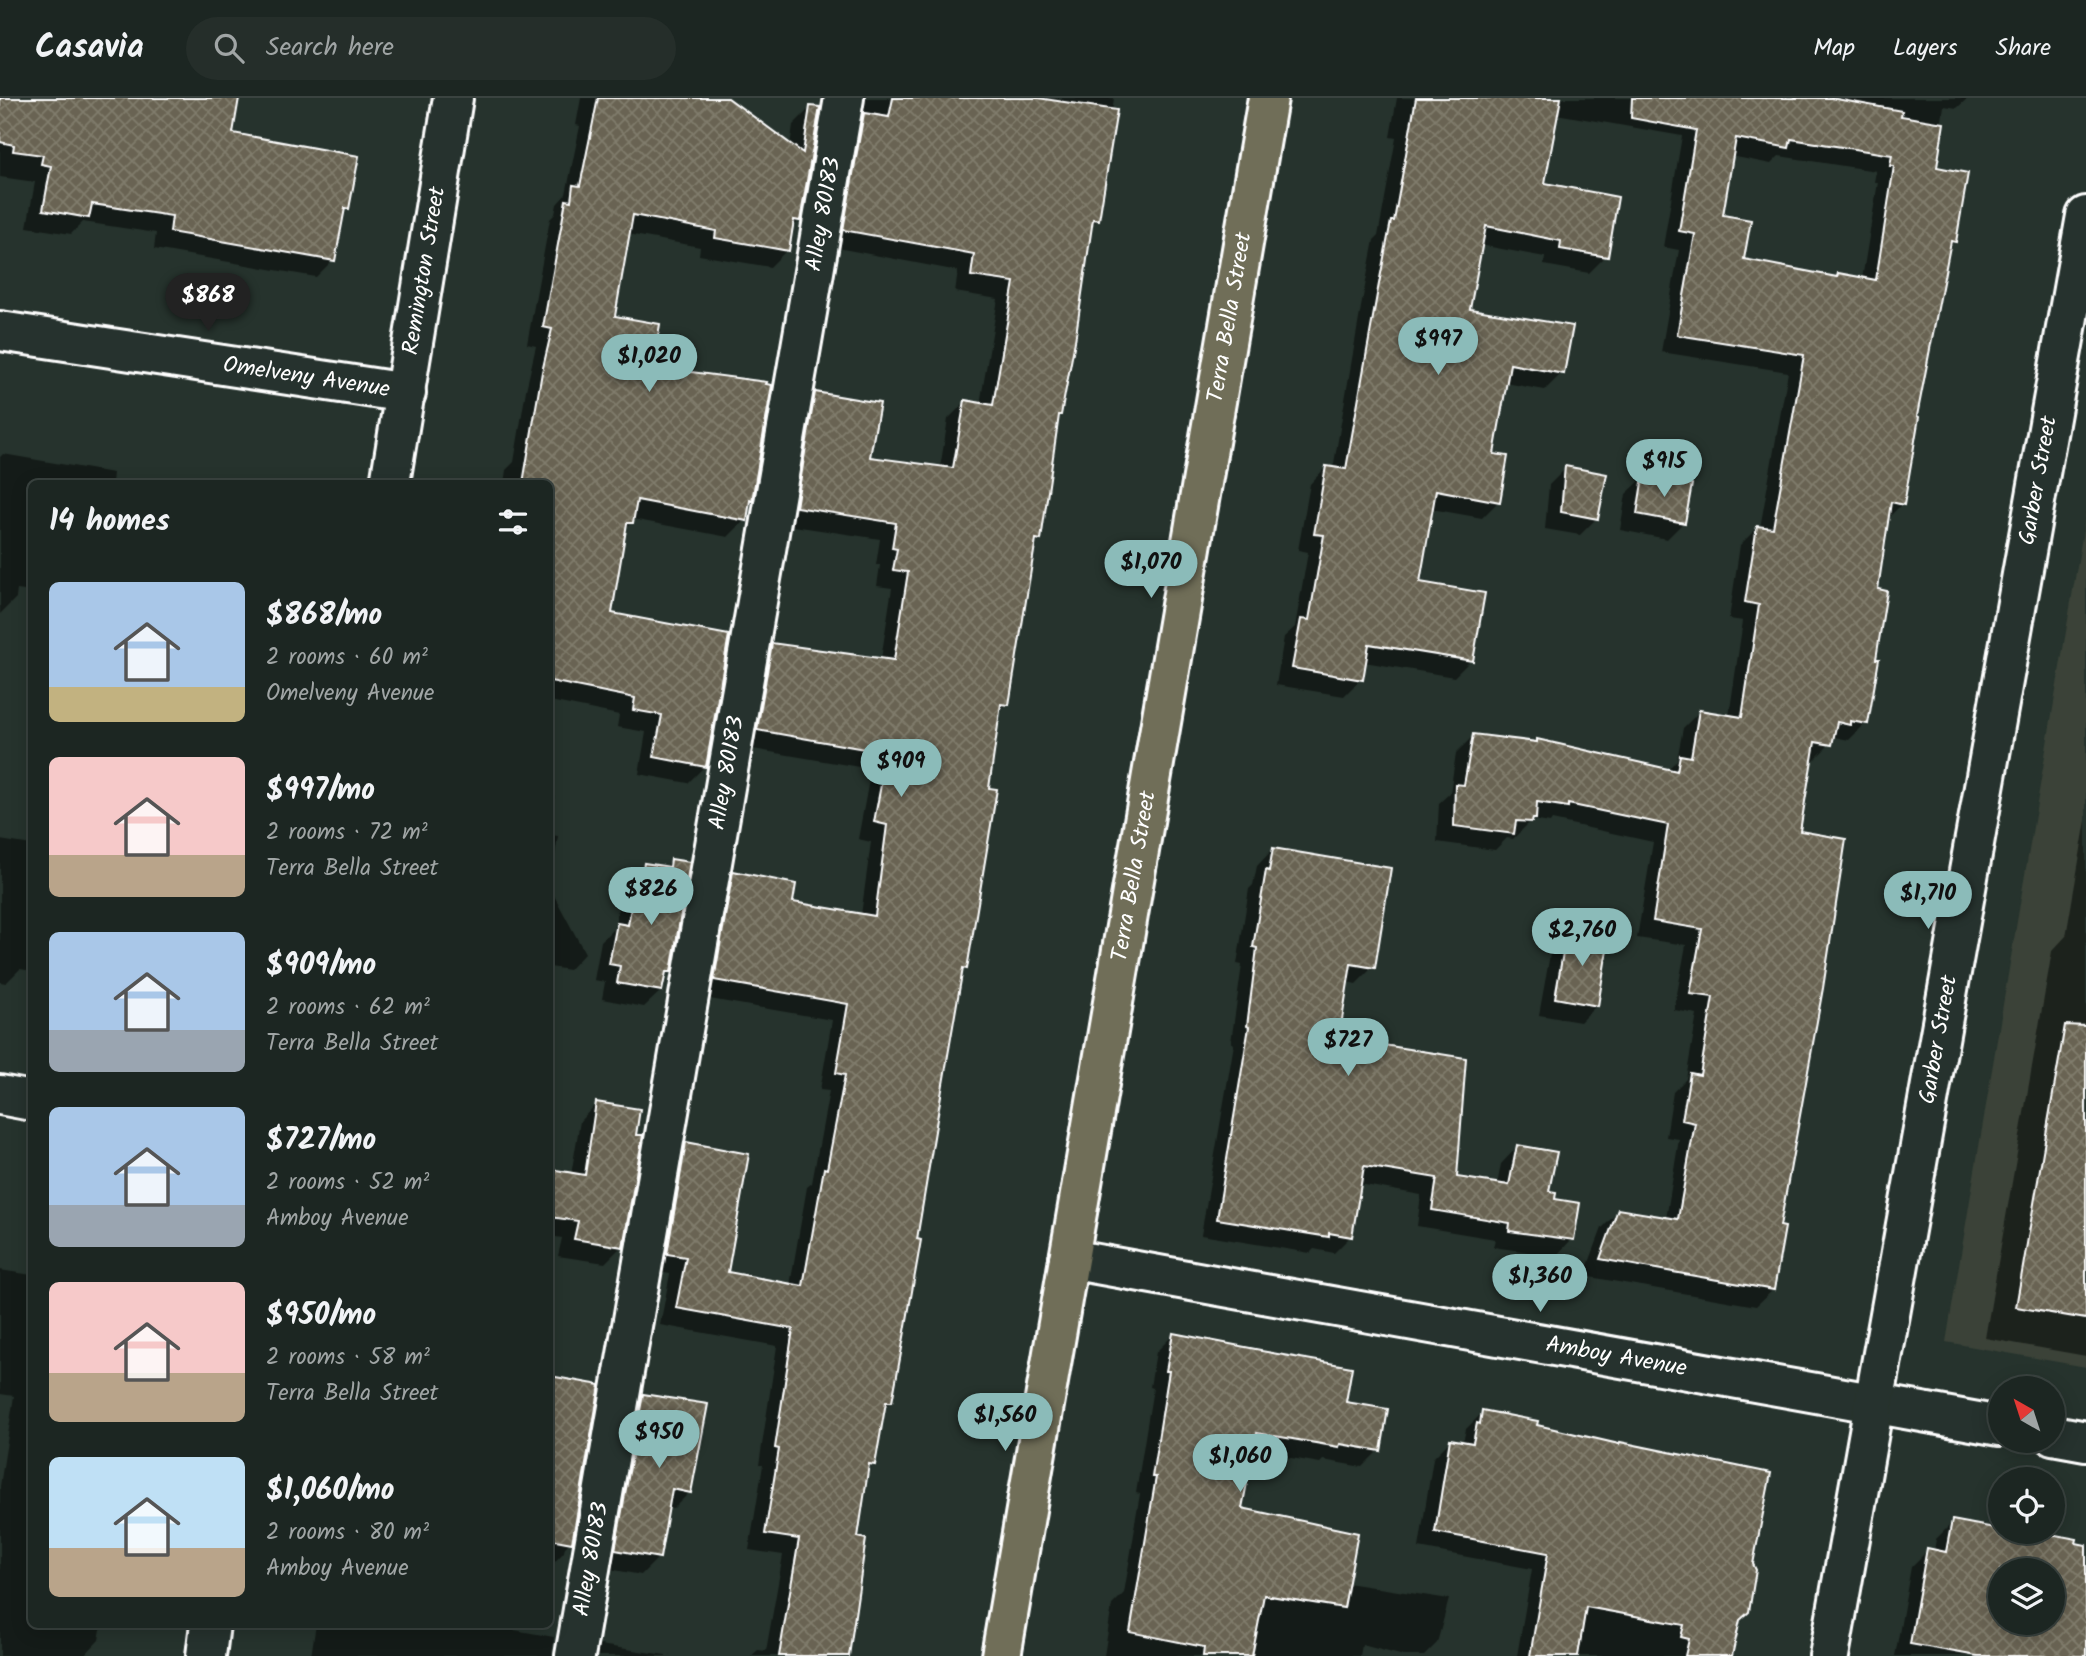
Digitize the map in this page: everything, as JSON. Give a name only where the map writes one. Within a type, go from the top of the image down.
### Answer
[{"type":"main road","name":"Terra Bella Street","points":[[1000,1656],[1268,98]]},
{"type":"street","name":"Remington Street","points":[[391,480],[453,98]]},
{"type":"street","name":"Alley 80183","points":[[575,1656],[844,98]]},
{"type":"street","name":"Garber Street","points":[[1829,1656],[2086,216]]},
{"type":"street","name":"Omelveny Avenue","points":[[0,331],[406,393]]},
{"type":"street","points":[[0,1096],[28,1100]]},
{"type":"street","name":"Amboy Avenue","points":[[1069,1259],[1988,1424]]},
{"type":"street","points":[[2065,1437],[2086,1441]]},
{"type":"street","points":[[206,1656],[210,1628]]},
{"type":"shaded area","points":[[2086,513],[2086,1367],[1946,1342]]},
{"type":"building","points":[[0,98],[239,98],[233,133],[359,156],[335,261],[170,232],[172,216],[92,204],[89,218],[43,210],[51,166],[41,164],[43,155],[13,151],[14,145],[0,142]]},
{"type":"building","points":[[598,98],[728,98],[803,153],[810,106],[820,107],[800,221],[794,220],[789,251],[715,238],[716,231],[633,215],[615,316],[660,324],[653,367],[767,382],[766,384],[772,385],[747,521],[637,500],[633,523],[627,523],[612,613],[729,635],[706,767],[654,757],[662,715],[633,710],[635,698],[553,682],[553,480],[524,480],[552,329],[543,327],[566,200],[571,201],[573,185],[580,186]]},
{"type":"building","points":[[893,98],[1038,98],[1117,110],[1099,220],[1093,219],[1075,341],[1059,415],[1041,540],[1036,539],[1009,705],[1001,704],[989,788],[997,789],[967,969],[963,968],[938,1113],[917,1239],[921,1240],[904,1337],[892,1402],[886,1402],[875,1465],[869,1464],[858,1537],[866,1539],[849,1656],[779,1656],[799,1539],[765,1534],[779,1449],[775,1448],[793,1329],[676,1308],[686,1257],[667,1254],[686,1142],[749,1154],[728,1272],[803,1286],[824,1168],[827,1169],[845,1075],[836,1073],[848,1004],[714,980],[733,871],[796,884],[793,902],[875,916],[887,825],[874,822],[887,753],[757,730],[772,643],[894,660],[908,572],[893,570],[897,549],[892,548],[896,523],[796,507],[815,392],[880,403],[870,457],[953,468],[965,400],[993,405],[1014,282],[971,276],[974,254],[843,230],[864,113],[889,117]]},
{"type":"building","points":[[1416,98],[1561,98],[1545,183],[1618,197],[1608,257],[1560,249],[1561,241],[1486,226],[1470,309],[1573,326],[1564,374],[1510,364],[1494,454],[1508,456],[1500,502],[1436,490],[1420,582],[1485,593],[1473,661],[1369,644],[1363,680],[1292,668],[1301,619],[1309,620],[1324,535],[1314,534],[1326,466],[1346,469]]},
{"type":"building","points":[[1632,98],[1831,98],[1902,111],[1901,116],[1944,123],[1937,167],[1968,173],[1956,242],[1951,241],[1917,416],[1919,417],[1904,505],[1891,502],[1878,589],[1887,591],[1868,724],[1850,721],[1850,725],[1837,722],[1832,745],[1815,742],[1800,831],[1846,839],[1823,988],[1780,1226],[1785,1227],[1774,1290],[1600,1259],[1618,1209],[1678,1219],[1695,1123],[1682,1120],[1690,1073],[1700,1075],[1713,997],[1690,994],[1702,929],[1653,921],[1668,825],[1568,804],[1568,807],[1537,802],[1536,819],[1532,822],[1516,821],[1514,834],[1454,826],[1455,784],[1464,785],[1473,734],[1537,742],[1537,739],[1677,771],[1680,755],[1691,757],[1699,710],[1742,717],[1759,605],[1745,602],[1757,526],[1773,528],[1804,355],[1677,335],[1695,234],[1679,231],[1696,130],[1631,118]],"holes":[[[1736,138],[1789,148],[1791,139],[1892,155],[1890,166],[1894,166],[1876,280],[1838,273],[1837,277],[1744,259],[1751,220],[1723,215]]]},
{"type":"building","points":[[1565,466],[1607,474],[1598,519],[1561,512]]},
{"type":"building","points":[[1643,476],[1692,484],[1685,523],[1637,514]]},
{"type":"building","points":[[1273,848],[1391,868],[1375,968],[1351,964],[1339,1038],[1466,1058],[1457,1177],[1509,1185],[1517,1145],[1557,1152],[1549,1191],[1556,1192],[1555,1199],[1580,1203],[1574,1240],[1509,1231],[1510,1223],[1432,1210],[1437,1178],[1364,1166],[1352,1237],[1329,1233],[1329,1237],[1217,1219],[1249,1027],[1257,948],[1253,947],[1266,870],[1269,871]]},
{"type":"building","points":[[671,859],[690,862],[671,972],[666,972],[662,991],[617,983],[620,966],[609,964],[617,923],[628,925],[636,878],[641,879],[644,863],[670,867]]},
{"type":"building","points":[[1567,930],[1609,937],[1598,1006],[1555,998]]},
{"type":"building","points":[[2065,1025],[2086,1026],[2086,1319],[2016,1307]]},
{"type":"building","points":[[596,1102],[640,1109],[636,1135],[643,1135],[623,1247],[574,1239],[578,1221],[553,1217],[553,1170],[585,1175]]},
{"type":"building","points":[[1173,1333],[1352,1367],[1346,1402],[1388,1409],[1381,1451],[1257,1433],[1242,1508],[1358,1533],[1344,1608],[1264,1595],[1252,1656],[1203,1656],[1204,1647],[1130,1632],[1156,1477],[1152,1477]]},
{"type":"building","points":[[553,1377],[600,1385],[572,1543],[553,1540]]},
{"type":"building","points":[[643,1394],[708,1404],[691,1493],[672,1489],[660,1558],[615,1550]]},
{"type":"building","points":[[1482,1410],[1538,1421],[1537,1425],[1619,1444],[1620,1442],[1771,1473],[1753,1564],[1756,1570],[1749,1612],[1740,1620],[1732,1656],[1685,1656],[1689,1639],[1681,1637],[1684,1625],[1586,1607],[1578,1656],[1530,1656],[1548,1553],[1435,1532],[1450,1439],[1473,1443]]},
{"type":"building","points":[[1952,1520],[1988,1527],[1988,1544],[2065,1544],[2065,1537],[2077,1539],[2076,1543],[2086,1545],[2086,1656],[1977,1656],[1910,1644],[1927,1548],[1946,1552]]}]
